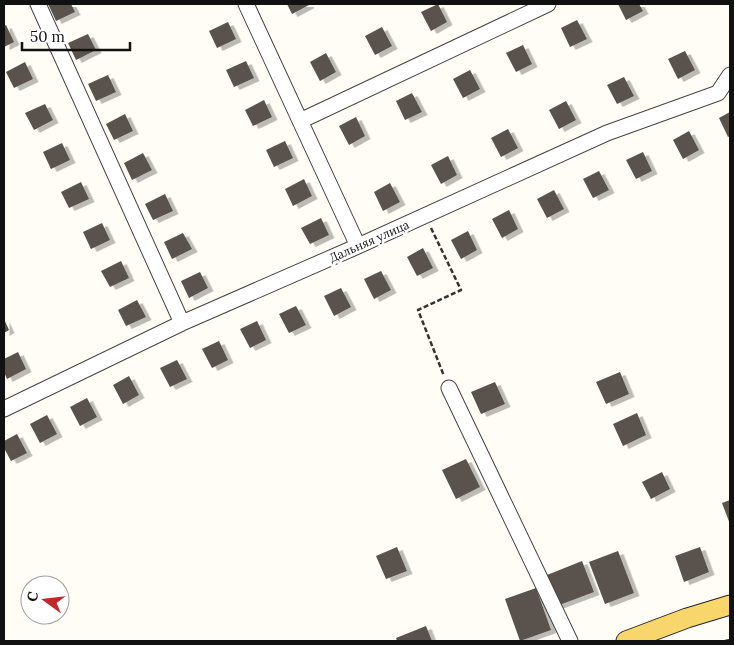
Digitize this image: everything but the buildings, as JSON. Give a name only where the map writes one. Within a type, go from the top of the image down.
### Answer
[{"type":"main road","points":[[626,641],[687,618],[730,605]]},
{"type":"street","points":[[38,4],[182,323]]},
{"type":"street","points":[[246,4],[358,246]]},
{"type":"street","points":[[300,121],[548,4]]},
{"type":"street","name":"Дальняя улица","points":[[4,409],[182,323],[358,246],[607,133],[718,93],[730,75]]},
{"type":"street","points":[[449,388],[570,641]]},
{"type":"path","points":[[425,215],[461,290],[418,310],[449,388]]},
{"type":"path","points":[[726,641],[730,640]]}]
